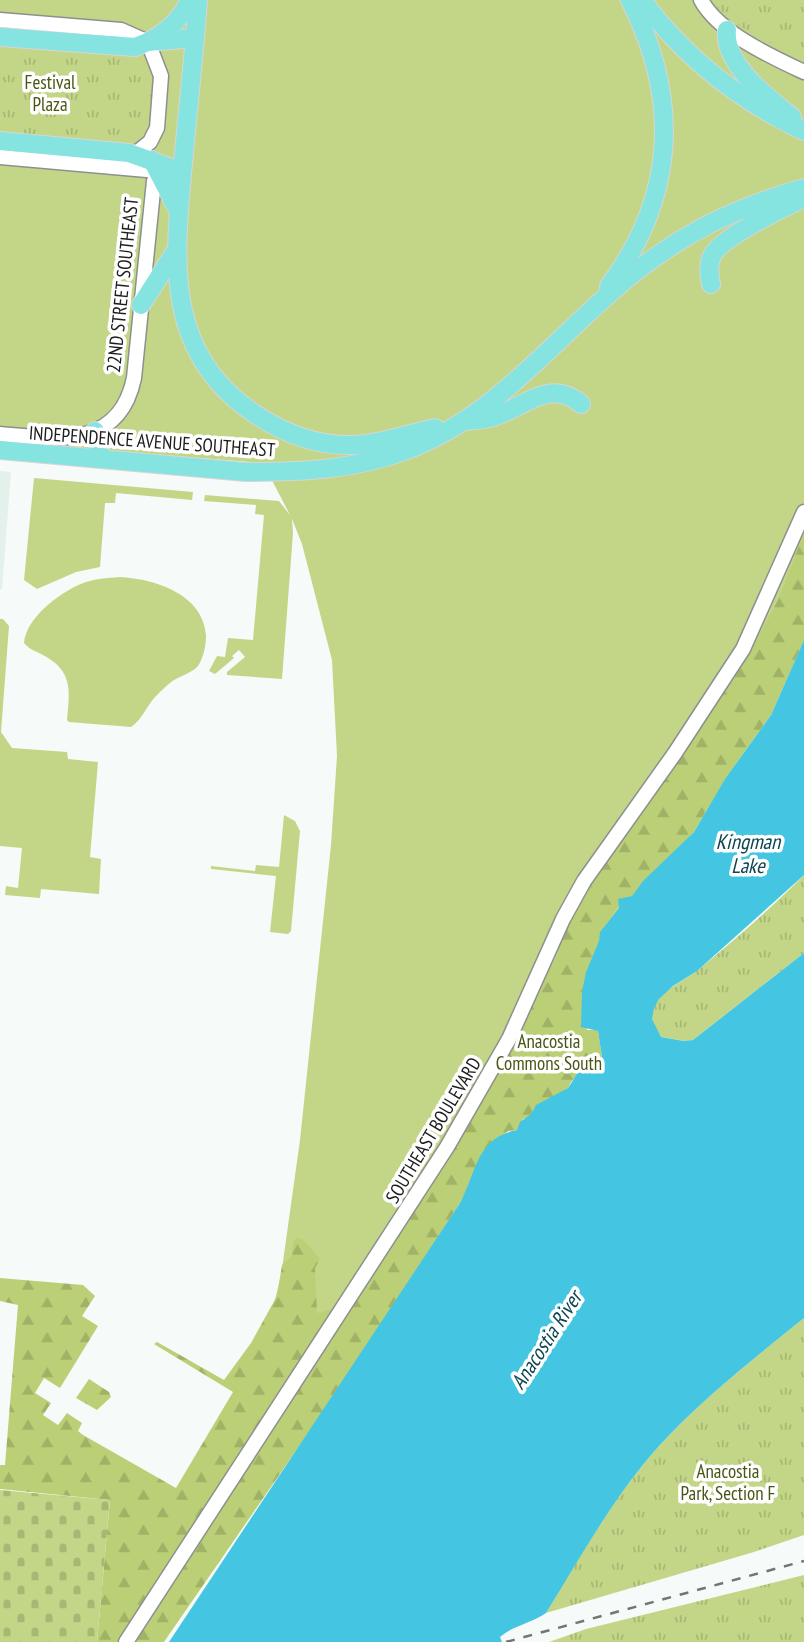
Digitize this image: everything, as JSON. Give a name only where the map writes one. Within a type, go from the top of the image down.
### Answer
[{"type":"main road","points":[[148,42],[175,22],[190,0]]},
{"type":"main road","points":[[141,305],[177,249],[198,0]]},
{"type":"main road","points":[[590,312],[624,264],[643,229],[656,194],[663,154],[665,126],[660,78],[645,32],[630,0]]},
{"type":"main road","points":[[642,0],[676,41],[704,68],[768,113],[804,131]]},
{"type":"main road","points":[[727,30],[728,48],[733,58],[767,96],[804,125]]},
{"type":"main road","points":[[0,37],[124,47],[194,38]]},
{"type":"main road","points":[[0,141],[135,154],[155,166],[182,172]]},
{"type":"main road","points":[[27,159],[46,145]]},
{"type":"main road","points":[[155,166],[179,211]]},
{"type":"main road","name":"INDEPENDENCE AVENUE SOUTHEAST","points":[[0,442],[101,459],[274,472],[336,468],[378,460],[403,444],[460,422],[513,384],[629,277],[692,232],[731,212],[804,188]]},
{"type":"main road","points":[[711,284],[709,272],[712,256],[720,246],[761,219],[804,198]]},
{"type":"main road","name":"INDEPENDENCE AVENUE SOUTHEAST","points":[[177,249],[177,279],[191,338],[207,367],[246,408],[272,425],[305,439],[350,445],[403,444]]},
{"type":"main road","points":[[460,422],[494,417],[520,403],[551,393],[571,396],[581,404]]},
{"type":"main road","points":[[95,431],[101,459]]},
{"type":"street","points":[[701,0],[708,13],[727,30],[804,72]]},
{"type":"street","points":[[0,20],[121,30],[148,42],[160,73],[159,104],[154,136],[135,154]]},
{"type":"street","points":[[0,157],[155,166]]},
{"type":"street","name":"22ND STREET SOUTHEAST","points":[[95,431],[118,414],[130,393],[134,378],[155,166]]},
{"type":"street","name":"INDEPENDENCE AVENUE SOUTHEAST","points":[[0,442],[66,439],[95,431]]},
{"type":"street","name":"SOUTHEAST BOULEVARD","points":[[126,1642],[447,1147],[509,1039],[557,932],[584,881],[675,753],[743,649],[804,512]]},
{"type":"shaded area","points":[[0,471],[11,472],[2,589],[0,589]]},
{"type":"green space","name":"Anacostia Commons South","points":[[0,0],[804,0],[804,640],[780,693],[746,748],[330,1403],[254,1359],[270,1319],[281,1276],[300,1140],[331,845],[337,756],[332,660],[302,544],[292,519],[282,679],[227,675],[227,672],[245,657],[239,650],[232,656],[234,658],[215,674],[209,671],[217,656],[225,657],[228,638],[253,640],[264,515],[255,514],[256,505],[204,501],[205,495],[279,501],[290,515],[263,463],[0,442]]},
{"type":"green space","points":[[710,0],[804,0],[804,62],[731,21]]},
{"type":"green space","name":"Festival Plaza","points":[[0,43],[135,55],[147,60],[155,71],[151,128],[144,140],[131,145],[0,134]]},
{"type":"green space","points":[[34,478],[193,492],[192,500],[116,493],[115,503],[105,503],[100,567],[76,572],[37,589],[24,580]]},
{"type":"green space","name":"Anacostia Commons South","points":[[804,533],[804,640],[771,715],[725,779],[694,832],[643,881],[632,896],[625,897],[600,932],[586,972],[587,1030],[598,1030],[602,1057],[587,1065],[568,1088],[534,1109],[530,1116],[523,1119],[518,1130],[508,1131],[476,1165],[460,1203],[344,1381],[164,1642],[97,1642],[110,1500],[0,1489],[0,1465],[5,1465],[18,1305],[0,1301],[0,1278],[83,1285],[95,1296],[82,1316],[98,1326],[60,1388],[44,1378],[35,1393],[51,1403],[43,1415],[58,1425],[67,1413],[82,1423],[78,1431],[83,1435],[176,1488],[233,1392],[154,1344],[157,1342],[224,1380],[251,1343],[277,1296],[282,1265],[292,1256],[296,1238],[303,1239],[320,1259],[315,1268],[317,1313],[337,1308],[538,991],[556,958],[567,924],[579,903],[741,668],[778,600]]},
{"type":"green space","points":[[120,577],[162,585],[187,599],[203,621],[206,635],[203,655],[195,669],[173,681],[158,694],[131,727],[69,722],[69,690],[65,675],[53,661],[24,643],[26,634],[37,616],[63,594],[90,581]]},
{"type":"green space","points":[[0,619],[9,626],[1,732],[12,748],[67,752],[68,759],[98,762],[90,857],[101,859],[99,894],[41,889],[40,898],[5,895],[6,886],[18,888],[22,848],[0,846]]},
{"type":"green space","points":[[284,815],[295,821],[300,831],[291,931],[288,934],[270,932],[276,876],[211,869],[211,866],[255,871],[256,865],[279,867]]},
{"type":"green space","points":[[804,875],[804,953],[693,1040],[661,1037],[652,1019],[658,1000],[726,947]]},
{"type":"green space","name":"Anacostia Park, Section F","points":[[804,1318],[804,1535],[546,1613],[628,1483],[659,1446],[719,1388]]},
{"type":"green space","points":[[89,1379],[109,1392],[111,1397],[97,1410],[76,1398]]},
{"type":"green space","points":[[0,1490],[110,1500],[97,1642],[0,1642]]},
{"type":"green space","points":[[804,1575],[804,1642],[549,1642],[586,1629]]},
{"type":"water","points":[[804,640],[804,875],[697,971],[673,986],[659,999],[652,1019],[661,1037],[693,1040],[804,953],[804,1318],[719,1388],[659,1446],[616,1501],[546,1613],[505,1633],[500,1637],[502,1642],[169,1642],[460,1203],[485,1148],[503,1134],[517,1130],[520,1122],[531,1114],[536,1105],[568,1088],[577,1074],[602,1057],[598,1031],[581,1027],[582,992],[586,972],[600,932],[619,908],[618,899],[632,896],[643,881],[694,832],[725,779],[771,715]]},
{"type":"railway","points":[[506,1642],[804,1561]]},
{"type":"water label","name":"Kingman Lake","points":[[748,853]]},
{"type":"water label","name":"Anacostia River","points":[[546,1340]]}]
